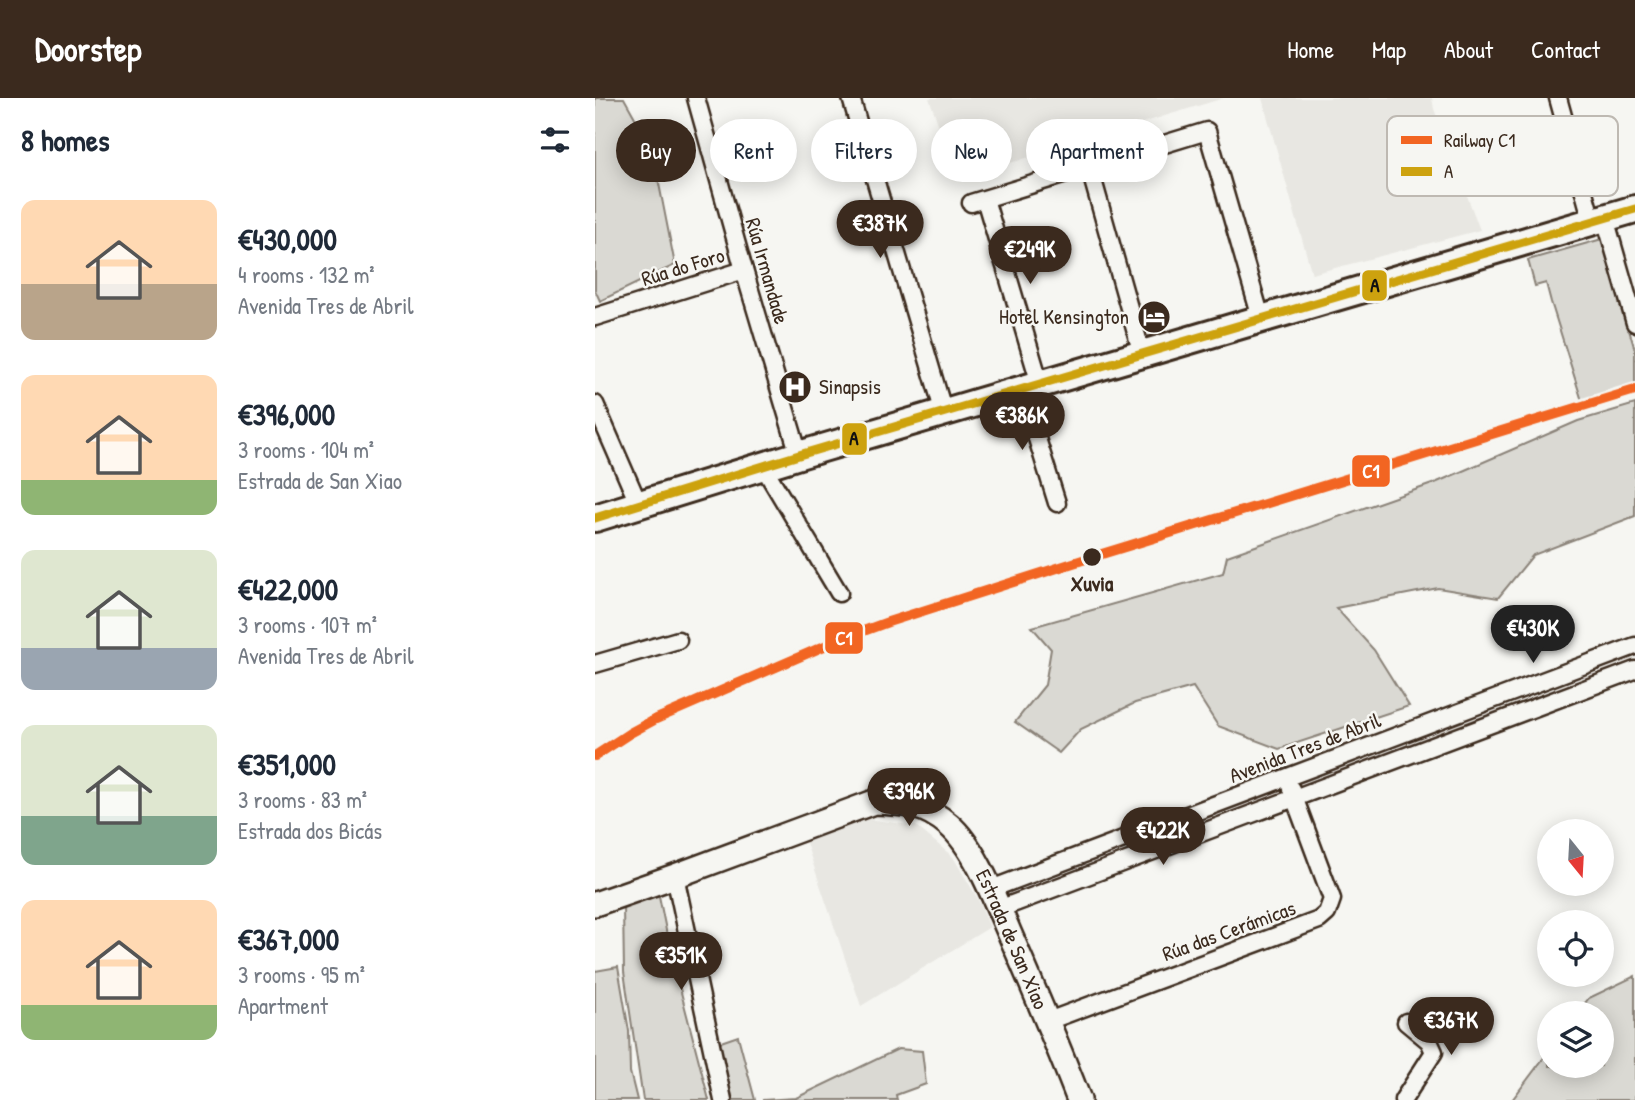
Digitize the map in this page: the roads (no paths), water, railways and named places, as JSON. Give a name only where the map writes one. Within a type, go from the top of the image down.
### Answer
[{"type":"main road","points":[[595,518],[799,455],[1635,209]]},
{"type":"street","name":"Rúa Irmandade","points":[[697,98],[799,455]]},
{"type":"street","points":[[851,98],[944,412]]},
{"type":"street","points":[[1558,98],[1564,116]]},
{"type":"street","points":[[1168,143],[1207,131],[1261,318]]},
{"type":"street","points":[[1038,182],[978,201],[1031,387],[1057,503]]},
{"type":"street","points":[[1094,182],[1142,354]]},
{"type":"street","points":[[1590,196],[1635,323]]},
{"type":"street","name":"Rúa do Foro","points":[[595,317],[744,270]]},
{"type":"street","points":[[595,404],[639,505]]},
{"type":"street","points":[[763,466],[839,593]]},
{"type":"street","points":[[595,664],[678,640]]},
{"type":"street","name":"Avenida Tres de Abril","points":[[995,899],[1286,778],[1635,646]]},
{"type":"street","name":"Avenida Tres de Abril","points":[[995,899],[1295,798],[1635,670]]},
{"type":"street","name":"Rúa das Cerámicas","points":[[1048,1021],[1319,920],[1327,913],[1332,899],[1286,778]]},
{"type":"street","name":"Estrada de San Xiao","points":[[595,904],[874,802],[902,803],[927,809],[950,825],[966,845],[995,899],[1079,1100]]},
{"type":"street","points":[[675,876],[723,1100]]},
{"type":"street","points":[[1403,1100],[1434,1052],[1429,1041],[1406,1022]]},
{"type":"rail line","name":"C1","points":[[595,756],[654,720],[836,641],[888,622],[1635,390]]},
{"type":"place","name":"Hotel Kensington","points":[[1154,317]]},
{"type":"place","name":"Sinapsis","points":[[795,387]]},
{"type":"place","name":"Xuvia","points":[[1092,557]]}]
